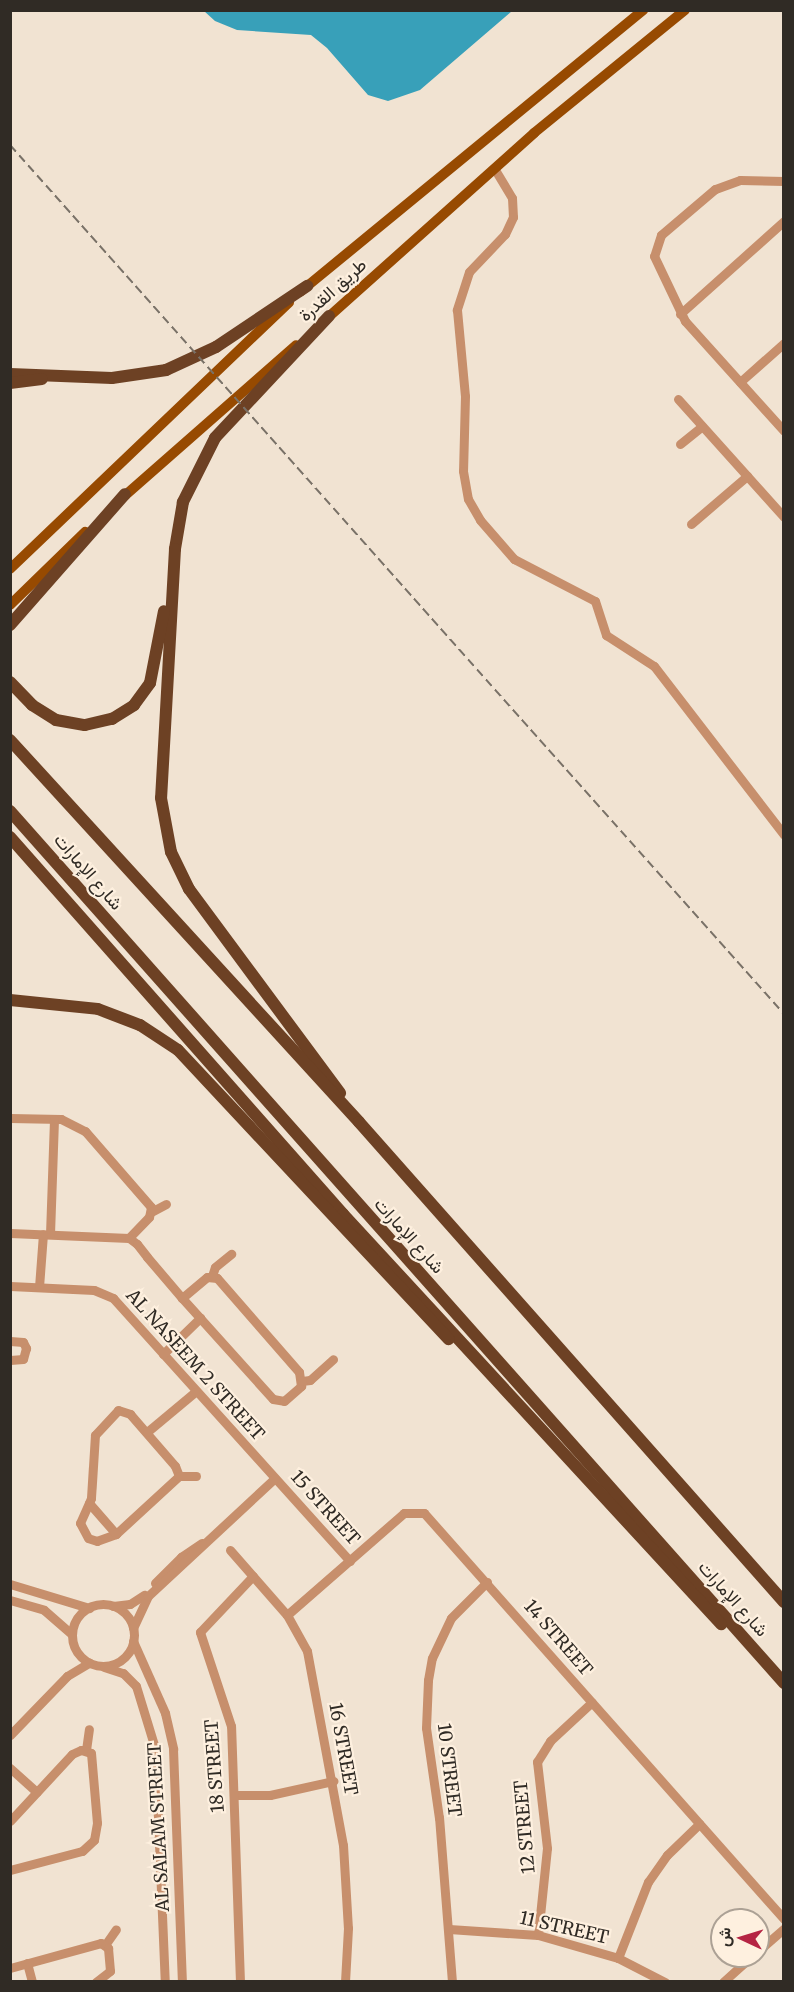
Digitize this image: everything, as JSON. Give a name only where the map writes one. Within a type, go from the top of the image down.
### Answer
[{"type":"highway","points":[[10,374],[125,378],[179,366],[216,348],[307,285]]},
{"type":"highway","points":[[10,682],[39,711],[65,723],[94,724],[128,710],[141,698],[154,675],[174,567],[183,502],[202,458],[231,420],[330,316]]},
{"type":"highway","points":[[10,383],[51,375]]},
{"type":"highway","points":[[10,625],[125,494]]},
{"type":"highway","points":[[174,567],[161,798],[171,852],[196,900],[292,1024],[359,1122]]},
{"type":"highway","name":"شارع الإمارات","points":[[10,740],[359,1122],[783,1602]]},
{"type":"highway","name":"شارع الإمارات","points":[[10,811],[783,1683]]},
{"type":"highway","points":[[10,837],[275,1138],[507,1392],[696,1598],[771,1669]]},
{"type":"highway","points":[[10,1000],[98,1009],[140,1025],[178,1050],[422,1314],[507,1392]]},
{"type":"main road","name":"طريق القدرة","points":[[10,569],[307,285],[644,10]]},
{"type":"main road","name":"طريق القدرة","points":[[10,605],[125,494],[196,430],[330,316],[494,168],[686,10]]},
{"type":"street","points":[[494,168],[512,198],[513,217],[505,234],[469,272],[457,310],[465,387],[463,471],[468,499],[480,520],[514,559],[595,601],[606,635],[640,653],[654,666],[783,836]]},
{"type":"street","points":[[783,181],[747,179],[721,186],[658,239],[655,260],[680,314],[783,431]]},
{"type":"street","points":[[680,314],[783,221]]},
{"type":"street","points":[[740,382],[783,343]]},
{"type":"street","points":[[678,399],[783,517]]},
{"type":"street","points":[[680,444],[702,426]]},
{"type":"street","points":[[692,524],[747,476]]},
{"type":"street","points":[[10,1118],[70,1121],[85,1131],[148,1202],[151,1212]]},
{"type":"street","points":[[39,1287],[47,1234],[54,1119]]},
{"type":"street","points":[[129,1238],[151,1212],[166,1204]]},
{"type":"street","points":[[10,1233],[129,1238],[273,1400],[288,1398],[302,1381],[310,1380],[333,1359]]},
{"type":"street","points":[[182,1298],[212,1276],[214,1268],[231,1254]]},
{"type":"street","points":[[212,1276],[299,1372],[302,1381]]},
{"type":"street","name":"AL NASEEM 2 STREET","points":[[10,1286],[104,1293],[163,1354],[274,1478]]},
{"type":"street","points":[[163,1354],[200,1318]]},
{"type":"street","points":[[10,1341],[23,1342],[26,1348],[23,1359],[10,1360]]},
{"type":"street","points":[[147,1432],[195,1392]]},
{"type":"street","points":[[178,1476],[175,1466],[147,1432],[123,1410],[98,1428],[89,1503],[82,1514],[82,1532],[97,1541],[116,1534],[178,1476],[196,1476]]},
{"type":"street","points":[[10,1584],[89,1608],[113,1606],[139,1600],[274,1478]]},
{"type":"street","name":"15 STREET","points":[[274,1478],[350,1561]]},
{"type":"street","points":[[89,1503],[116,1534]]},
{"type":"street","name":"14 STREET","points":[[287,1616],[404,1513],[415,1510],[432,1520],[783,1919]]},
{"type":"street","name":"16 STREET","points":[[230,1550],[287,1616],[307,1651],[333,1781],[347,1894],[345,1982]]},
{"type":"street","points":[[10,1600],[45,1610],[72,1634],[78,1654],[89,1663],[104,1667],[123,1659],[133,1641],[133,1628],[148,1596],[181,1563]]},
{"type":"street","name":"18 STREET","points":[[240,1982],[229,1712],[200,1632],[253,1576]]},
{"type":"street","name":"10 STREET","points":[[452,1982],[439,1818],[428,1744],[428,1680],[432,1658],[452,1618],[487,1582]]},
{"type":"street","points":[[113,1606],[126,1614],[133,1628]]},
{"type":"street","points":[[72,1634],[77,1619],[89,1608]]},
{"type":"street","name":"AL SALAM STREET","points":[[133,1641],[165,1713],[173,1749],[182,1982]]},
{"type":"street","points":[[10,1735],[67,1676],[89,1663]]},
{"type":"street","name":"AL SALAM STREET","points":[[104,1667],[123,1673],[136,1686],[155,1748],[165,1982]]},
{"type":"street","name":"12 STREET","points":[[538,1935],[547,1857],[537,1762],[550,1741],[592,1702]]},
{"type":"street","points":[[10,1870],[82,1851],[94,1840],[95,1764],[86,1750],[89,1729]]},
{"type":"street","points":[[10,1821],[72,1754],[86,1750]]},
{"type":"street","points":[[10,1768],[37,1792]]},
{"type":"street","points":[[234,1795],[270,1795],[333,1781]]},
{"type":"street","points":[[618,1958],[648,1882],[667,1855],[699,1824]]},
{"type":"street","points":[[770,1940],[783,1928]]},
{"type":"street","points":[[10,1968],[105,1945],[116,1929]]},
{"type":"street","name":"11 STREET","points":[[449,1929],[538,1935],[618,1958],[665,1982]]},
{"type":"street","points":[[96,1982],[110,1971],[105,1945]]},
{"type":"street","points":[[27,1963],[32,1982]]},
{"type":"street","points":[[723,1982],[739,1968]]},
{"type":"water","points":[[204,11],[512,11],[420,90],[388,101],[368,95],[327,48],[311,35],[237,30],[215,21]]},
{"type":"railway","points":[[10,145],[784,1014]]}]
